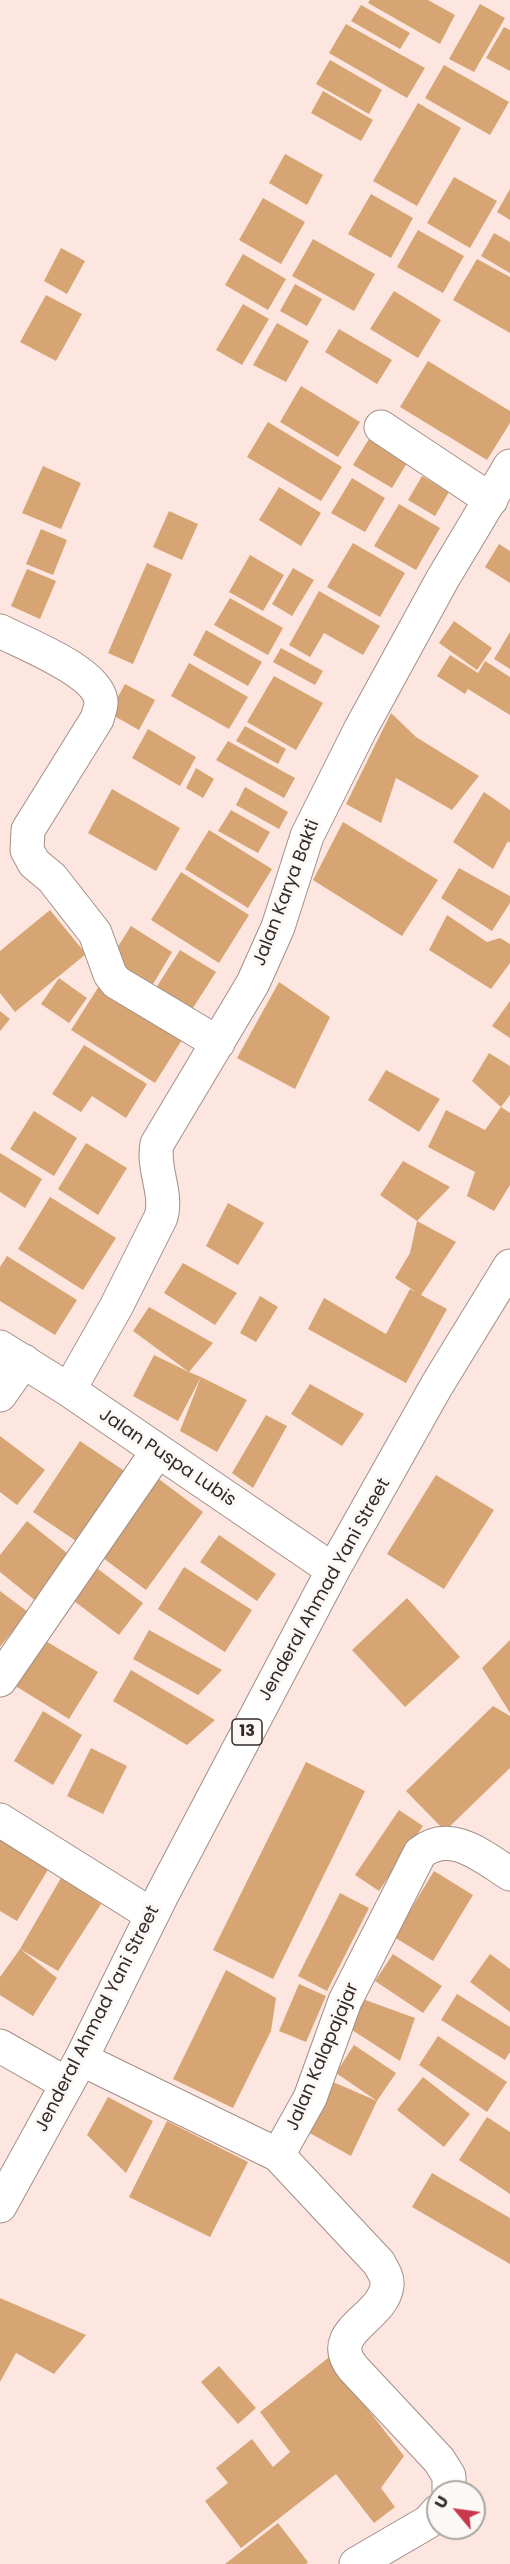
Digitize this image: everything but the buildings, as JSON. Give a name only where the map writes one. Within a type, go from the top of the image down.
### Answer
[{"type":"main road","points":[[381,428],[491,500]]},
{"type":"main road","name":"Jalan Karya Bakti","points":[[69,1390],[112,1315],[158,1224],[163,1202],[155,1159],[157,1144],[253,983],[278,927],[308,836],[320,809],[420,620],[510,466]]},
{"type":"main road","points":[[0,632],[74,669],[94,687],[101,702],[97,719],[28,831],[27,850],[34,863],[52,878],[95,933],[110,974],[116,982],[218,1044]]},
{"type":"main road","name":"Jenderal Ahmad Yani Street","points":[[0,2206],[74,2072],[152,1915],[333,1570],[437,1385],[509,1268]]},
{"type":"main road","points":[[0,1395],[12,1354]]},
{"type":"main road","name":"Jalan Puspa Lubis","points":[[12,1354],[69,1390],[333,1570]]},
{"type":"main road","points":[[0,1680],[157,1452]]},
{"type":"main road","points":[[0,1820],[152,1915]]},
{"type":"main road","name":"Jalan Kalapajajar","points":[[278,2155],[310,2098],[345,2001],[420,1853],[435,1843],[460,1845],[469,1848],[510,1874]]},
{"type":"main road","points":[[0,2046],[74,2072],[278,2155],[378,2263],[385,2275],[388,2284],[384,2294],[348,2336],[344,2344],[344,2353],[353,2368],[439,2460],[449,2480]]},
{"type":"main road","points":[[356,2564],[426,2523]]}]
